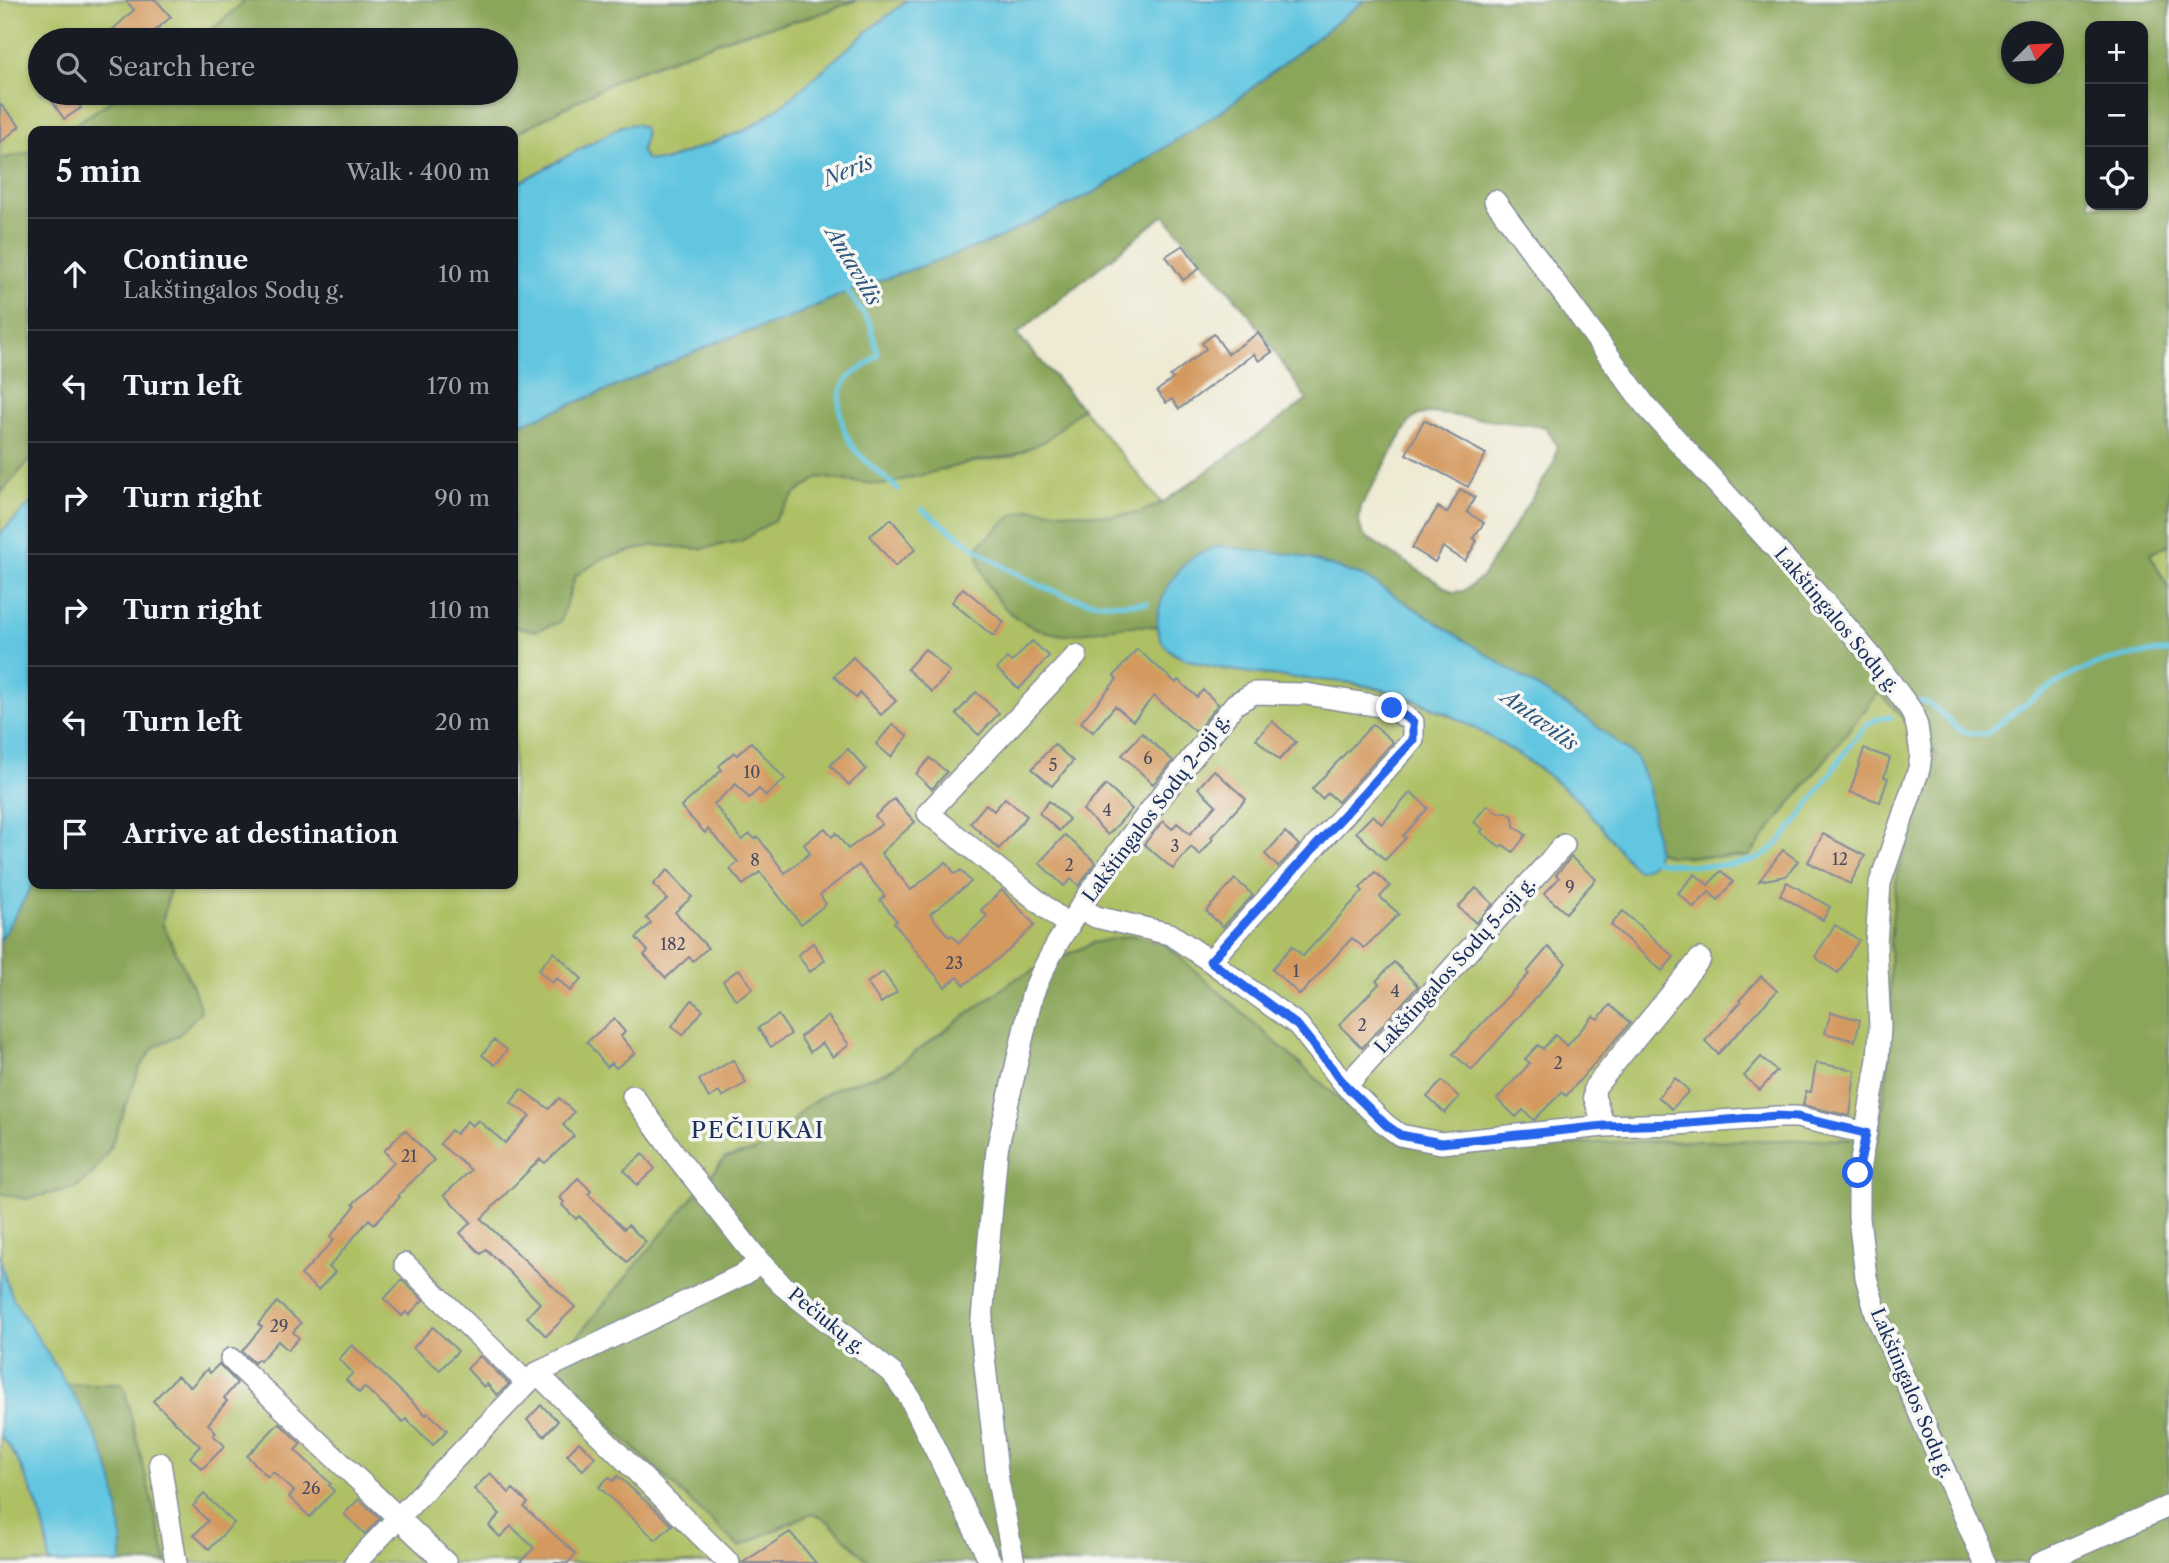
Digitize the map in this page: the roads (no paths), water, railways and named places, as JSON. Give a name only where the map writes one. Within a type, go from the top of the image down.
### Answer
[{"type":"street","name":"Lakštingalos Sodų g.","points":[[1495,201],[1645,405],[1839,618],[1911,710],[1917,726],[1921,754],[1919,769],[1880,883],[1876,945],[1880,1028],[1858,1173],[1859,1218],[1866,1277],[1876,1314],[1985,1563]]},
{"type":"street","points":[[1076,656],[928,813],[1074,917],[1096,917],[1170,934],[1210,961],[1298,1026],[1346,1086],[1400,1135],[1441,1143],[1604,1126],[1677,1124],[1777,1116],[1797,1117],[1866,1133]]},
{"type":"street","name":"Lakštingalos Sodų 2-oji g.","points":[[1074,917],[1120,849],[1235,704],[1243,698],[1254,693],[1267,692],[1306,694],[1392,708],[1413,722],[1413,740],[1210,961]]},
{"type":"street","name":"Lakštingalos Sodų 5-oji g.","points":[[1346,1086],[1564,845]]},
{"type":"street","points":[[1013,1563],[998,1481],[981,1330],[1000,1137],[1032,996],[1041,972],[1074,917]]},
{"type":"street","points":[[1604,1126],[1594,1096],[1594,1087],[1700,959]]},
{"type":"street","name":"Pečiukų g.","points":[[633,1096],[759,1261],[782,1285],[893,1374],[909,1396],[991,1563]]},
{"type":"street","points":[[355,1563],[532,1378],[746,1273],[759,1261]]},
{"type":"street","points":[[405,1264],[532,1378],[729,1563]]},
{"type":"street","points":[[231,1359],[446,1563]]},
{"type":"street","points":[[160,1463],[176,1563]]},
{"type":"street","points":[[2040,1563],[2169,1506]]},
{"type":"water","name":"Neris","points":[[908,0],[1365,0],[1226,108],[1093,193],[990,242],[847,292],[787,319],[719,341],[518,425],[518,183],[622,126],[635,124],[643,127],[645,136],[641,151],[647,160],[665,161],[748,129],[785,103]]},
{"type":"water","points":[[28,506],[28,889],[30,889],[0,941],[0,534]]},
{"type":"water","points":[[1218,546],[1297,555],[1365,577],[1589,720],[1636,758],[1649,787],[1657,851],[1653,862],[1649,867],[1637,870],[1586,809],[1549,776],[1473,727],[1423,703],[1358,684],[1278,676],[1201,664],[1168,649],[1161,639],[1158,627],[1161,602],[1167,589],[1189,560]]},
{"type":"water","points":[[0,1251],[10,1291],[82,1411],[106,1460],[118,1509],[122,1563],[49,1563],[44,1525],[34,1498],[14,1454],[0,1436]]},
{"type":"waterway","name":"Antavilis","points":[[845,288],[870,323],[878,354],[850,377],[842,388],[840,406],[843,425],[858,454],[898,489]]},
{"type":"waterway","name":"Antavilis","points":[[922,509],[1000,564],[1042,586],[1064,595],[1094,602],[1147,603]]},
{"type":"waterway","name":"Antavilis","points":[[1919,701],[1932,706],[1963,731],[1986,734],[2071,675],[2125,657],[2169,652]]},
{"type":"waterway","name":"Antavilis","points":[[1652,857],[1655,861],[1706,866],[1745,862],[1768,853],[1792,827],[1862,730],[1875,720],[1891,717]]},
{"type":"district","name":"PEČIUKAI","points":[[758,1130]]}]
